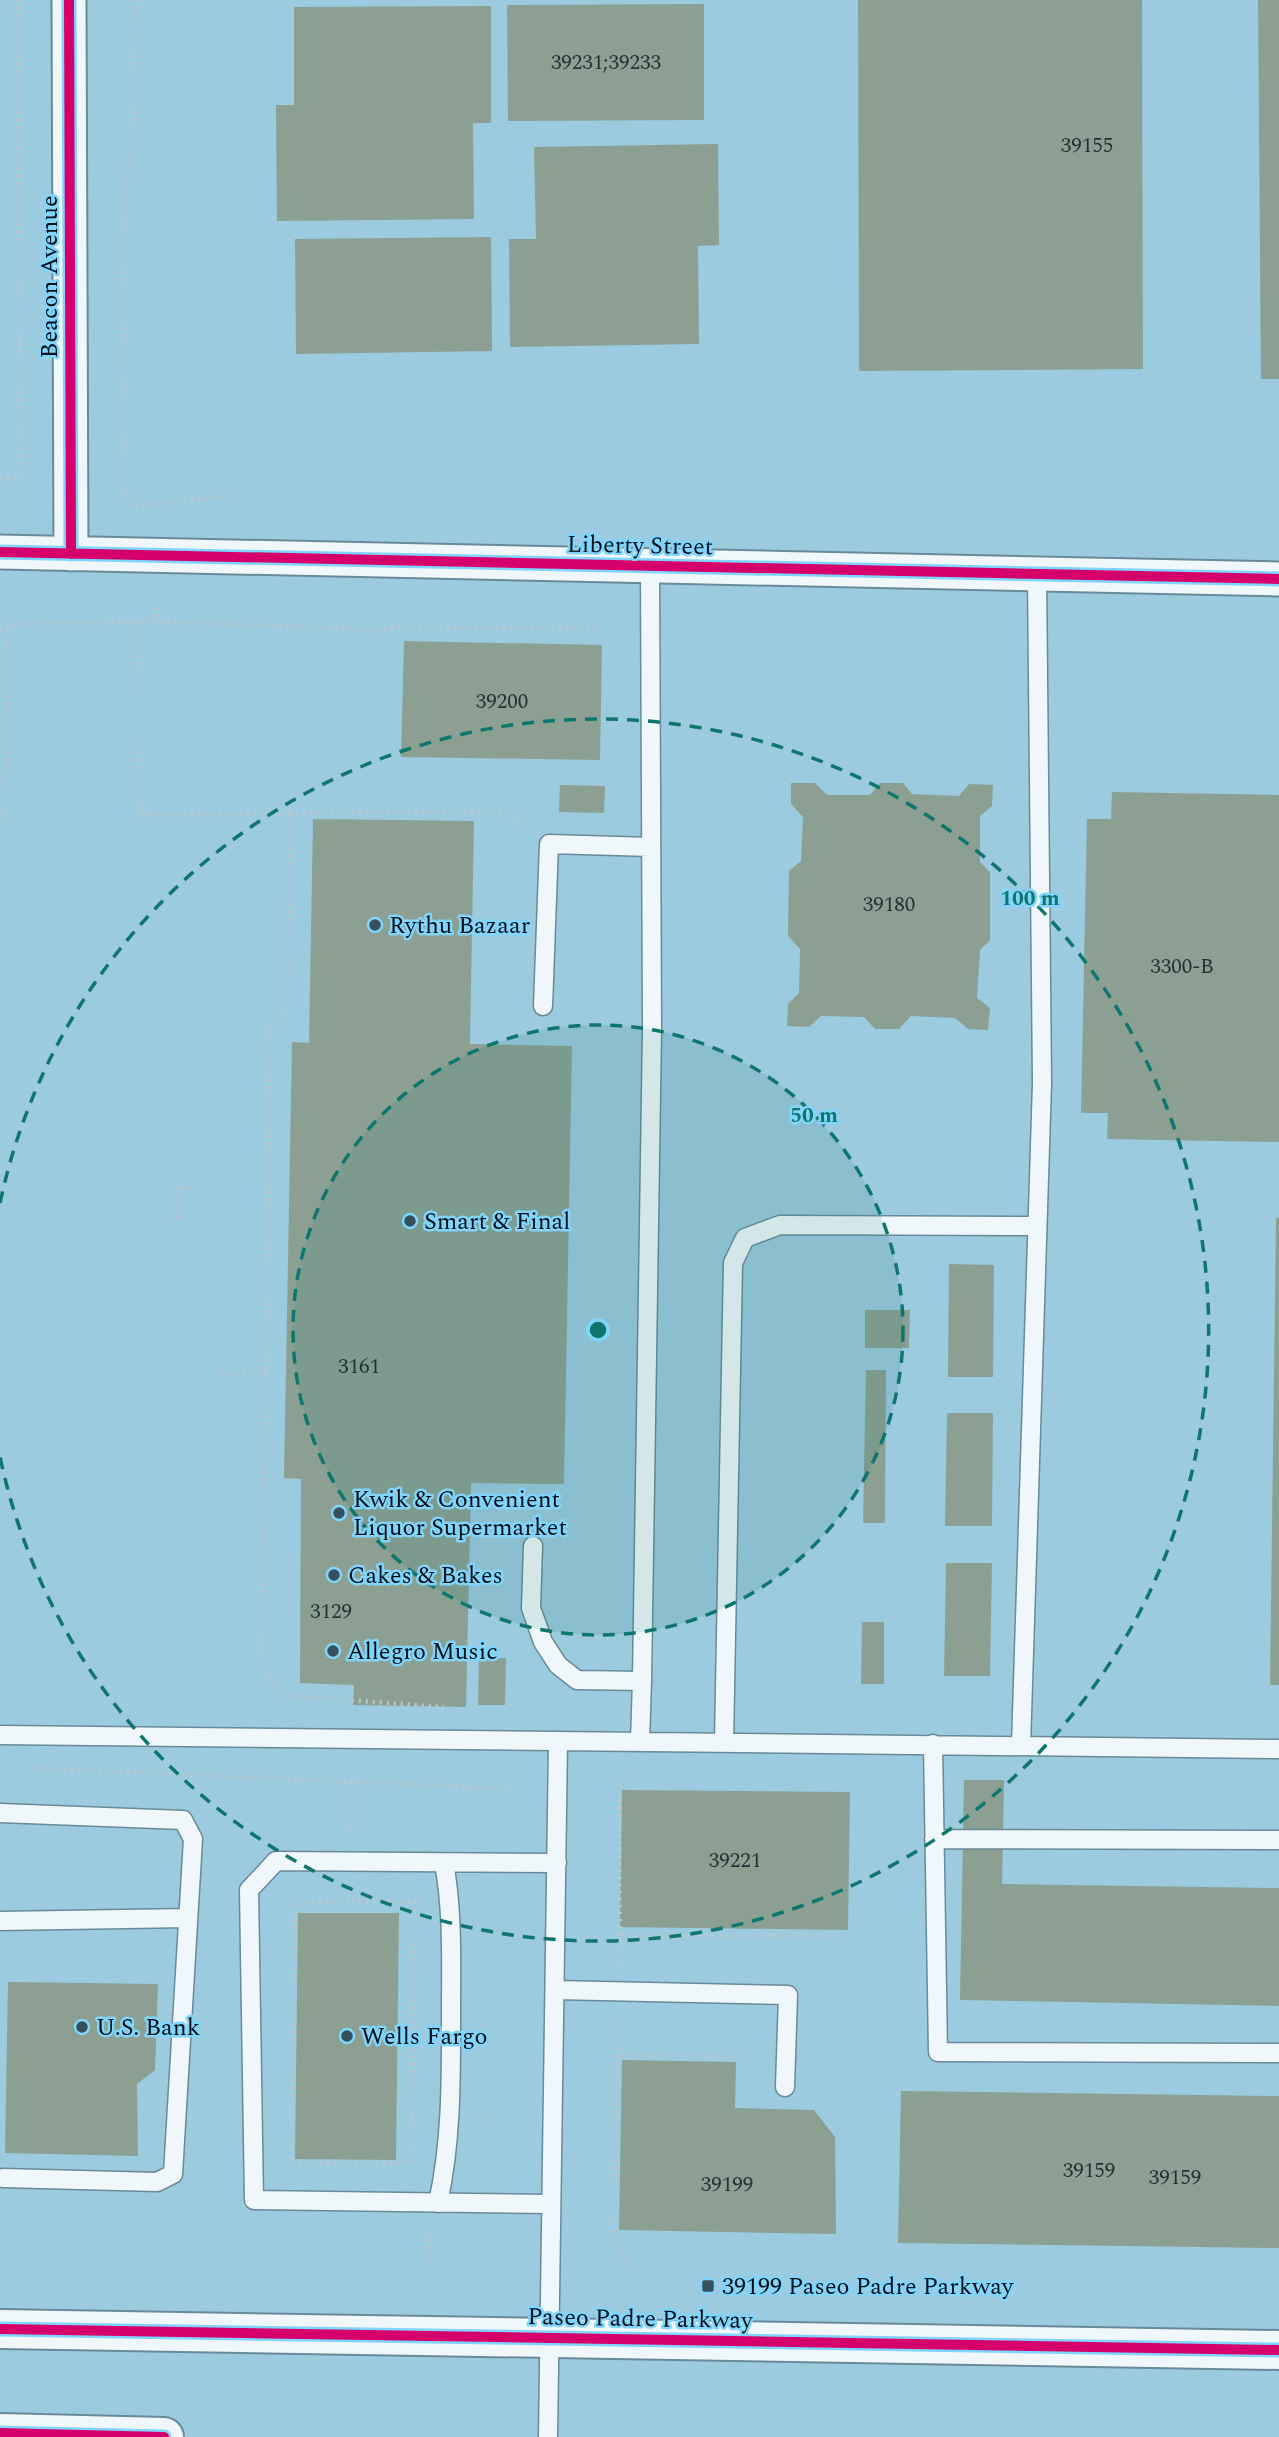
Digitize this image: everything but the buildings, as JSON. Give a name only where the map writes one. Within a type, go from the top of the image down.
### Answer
[{"type":"main road","name":"Paseo Padre Parkway","points":[[0,2329],[1279,2350]]},
{"type":"main road","points":[[0,2433],[164,2437]]},
{"type":"street","name":"Beacon Avenue","points":[[69,0],[71,554]]},
{"type":"street","name":"Liberty Street","points":[[0,552],[1279,579]]},
{"type":"lane","points":[[640,1742],[652,1029],[650,566]]},
{"type":"lane","points":[[1021,1746],[1042,1083],[1037,575]]},
{"type":"lane","points":[[542,1006],[549,844],[651,847]]},
{"type":"lane","points":[[724,1742],[733,1263],[745,1238],[780,1225],[1037,1226]]},
{"type":"lane","points":[[533,1546],[531,1608],[543,1642],[558,1665],[577,1680],[642,1681]]},
{"type":"lane","points":[[0,1735],[1279,1749]]},
{"type":"lane","points":[[548,2437],[558,1741]]},
{"type":"lane","points":[[933,1744],[938,2052],[1279,2053]]},
{"type":"lane","points":[[0,1813],[183,1820],[193,1839],[173,2174],[157,2182],[3,2178]]},
{"type":"lane","points":[[934,1839],[1279,1840]]},
{"type":"lane","points":[[551,2204],[254,2200],[249,1890],[276,1861],[557,1863]]},
{"type":"lane","points":[[438,2203],[446,2167],[451,2109],[451,1917],[444,1863]]},
{"type":"lane","points":[[0,1922],[188,1918]]},
{"type":"lane","points":[[555,1990],[788,1996],[785,2087]]},
{"type":"path","points":[[0,478],[21,478],[17,0]]},
{"type":"path","points":[[138,0],[131,45],[134,65],[134,126],[125,191],[122,248],[124,492],[137,506],[227,496]]},
{"type":"path","points":[[157,608],[157,622]]},
{"type":"path","points":[[136,621],[138,694]]},
{"type":"path","points":[[0,629],[23,624],[136,621],[379,630],[400,627],[597,629]]},
{"type":"path","points":[[0,636],[9,647],[8,764],[0,787]]},
{"type":"path","points":[[138,738],[137,798],[145,815]]},
{"type":"path","points":[[135,816],[505,811]]},
{"type":"path","points":[[0,812],[13,820]]},
{"type":"path","points":[[290,813],[288,1003],[268,1031],[267,1372],[261,1661],[279,1695],[452,1707]]},
{"type":"path","points":[[177,1218],[177,1187],[196,1188]]},
{"type":"path","points":[[222,1374],[267,1372]]},
{"type":"path","points":[[28,1768],[512,1789]]},
{"type":"path","points":[[620,1972],[620,1791],[622,1782],[640,1769]]},
{"type":"path","points":[[351,1782],[352,1837]]},
{"type":"path","points":[[352,1900],[415,1902],[411,2163],[291,2163],[295,1903],[352,1900]]},
{"type":"path","points":[[621,1936],[838,1936]]},
{"type":"path","points":[[618,2020],[612,2227],[627,2269]]},
{"type":"path","points":[[619,2055],[740,2057]]},
{"type":"path","points":[[427,2227],[430,2266]]},
{"type":"cycle path","points":[[69,0],[71,554]]},
{"type":"cycle path","points":[[0,552],[1279,579]]},
{"type":"cycle path","points":[[0,2329],[1279,2350]]},
{"type":"cycle path","points":[[0,2433],[164,2437]]},
{"type":"place","name":"Rythu Bazaar","points":[[375,925]]},
{"type":"place","name":"Smart & Final","points":[[410,1221]]},
{"type":"place","name":"Kwik & Convenient Liquor Supermarket","points":[[339,1513]]},
{"type":"place","name":"Cakes & Bakes","points":[[334,1575]]},
{"type":"place","name":"Allegro Music","points":[[333,1651]]},
{"type":"place","name":"U.S. Bank","points":[[82,2027]]},
{"type":"place","name":"Wells Fargo","points":[[347,2036]]},
{"type":"place","name":"39199 Paseo Padre Parkway","points":[[708,2286]]}]
